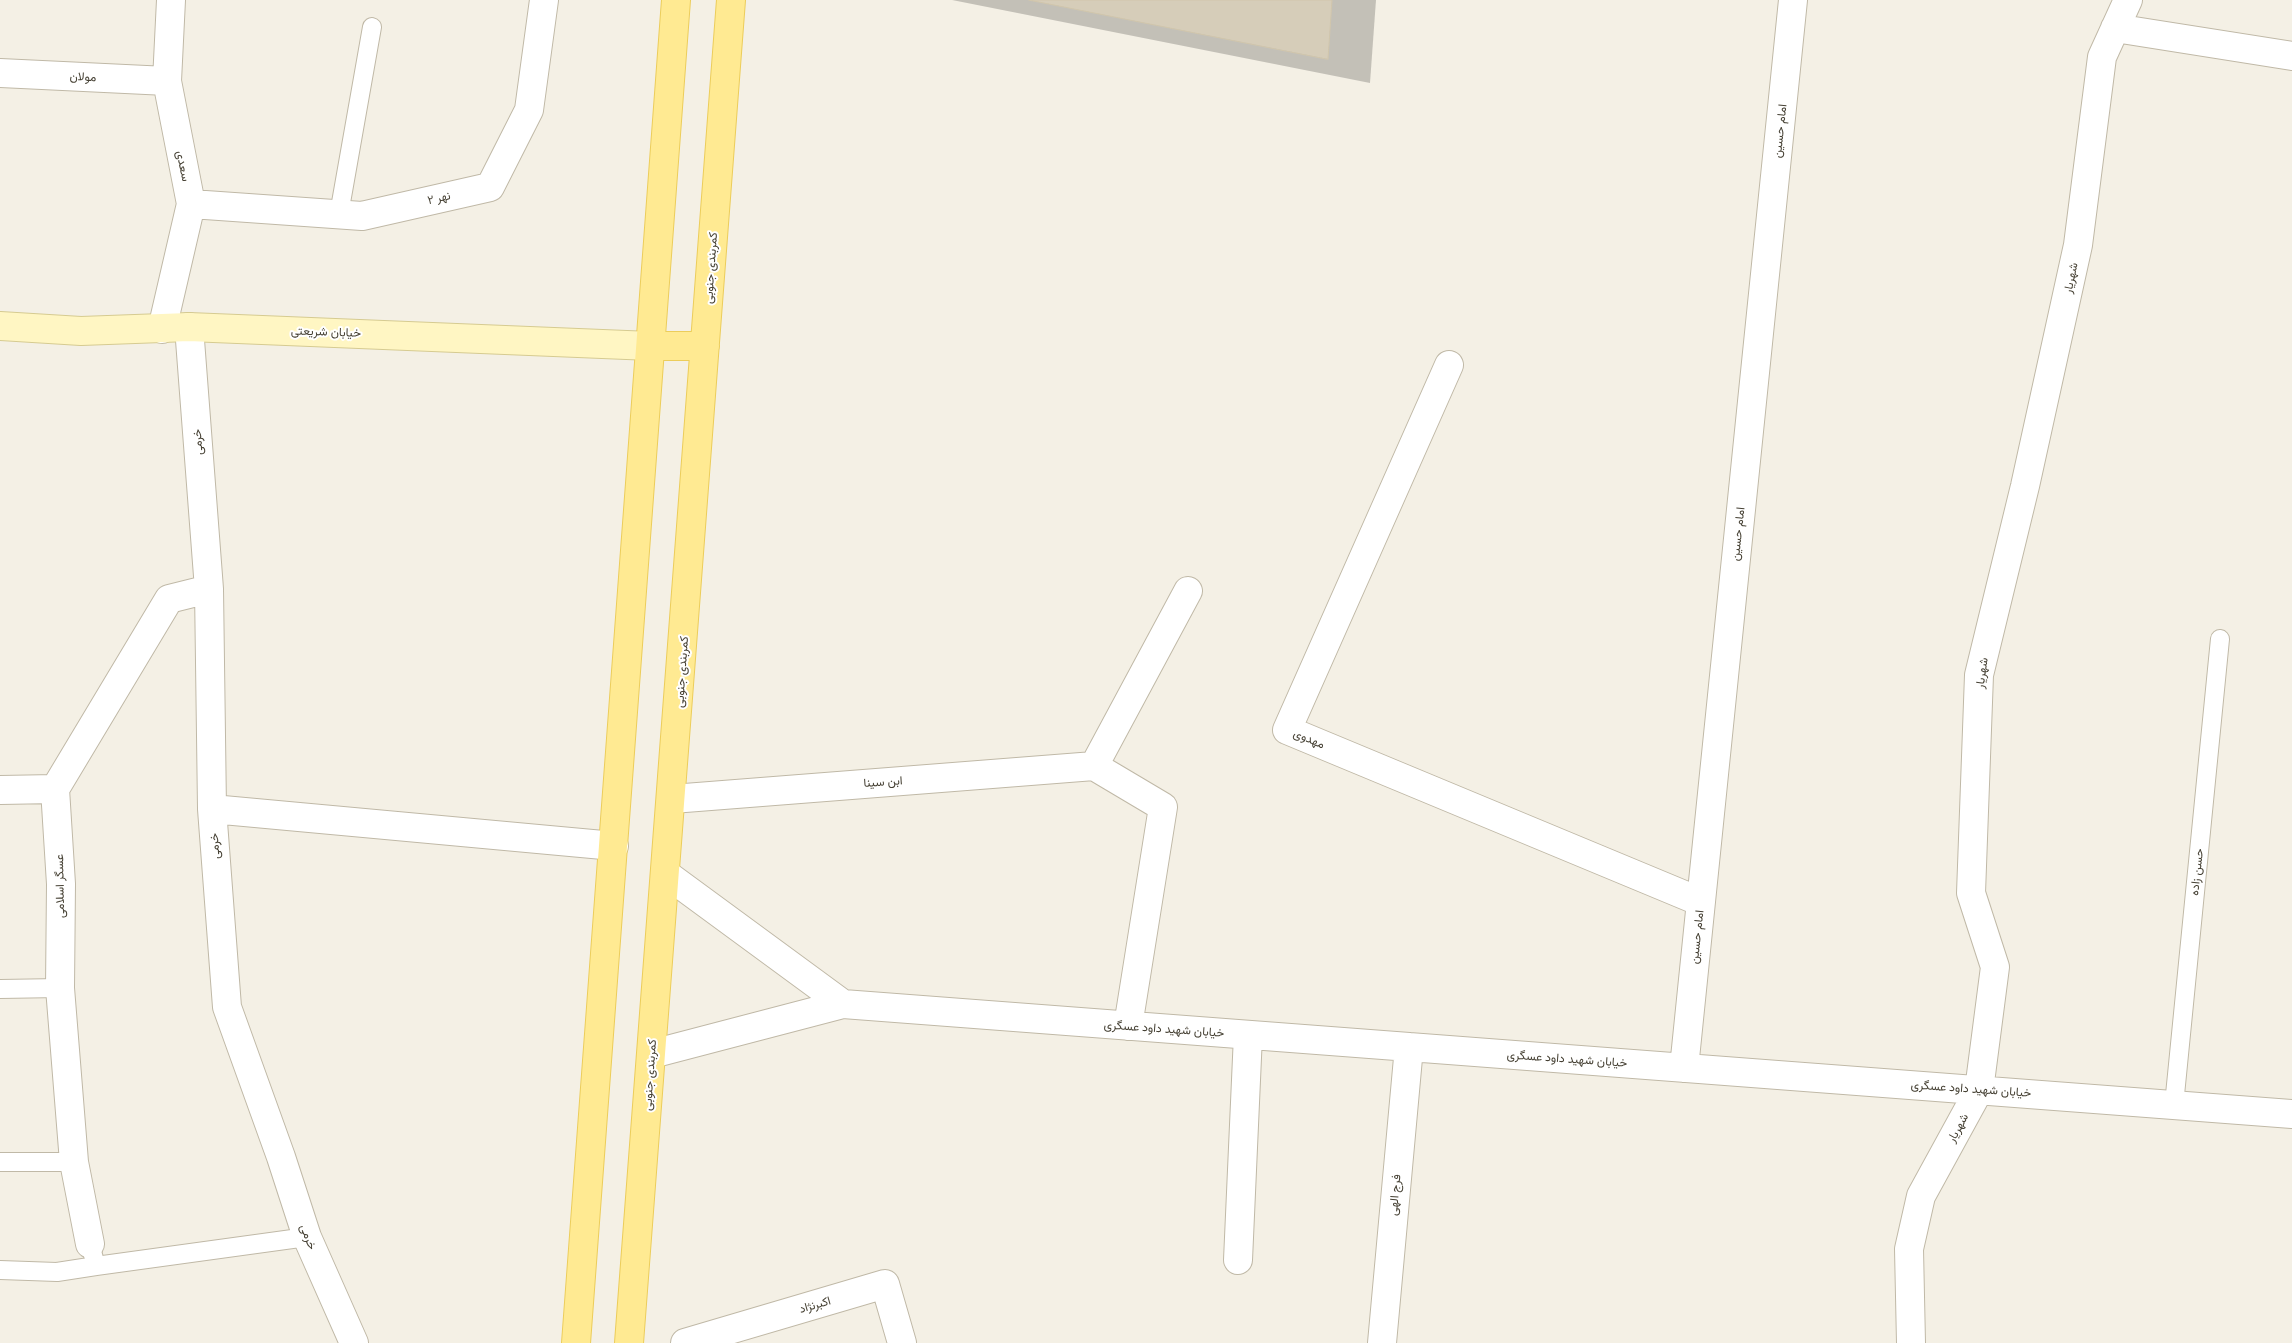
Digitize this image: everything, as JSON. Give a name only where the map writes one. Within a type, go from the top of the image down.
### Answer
[{"type":"main road","points":[[576,1343],[651,346],[665,125],[676,0]]},
{"type":"main road","name":"کمربندی جنوبی","points":[[630,1343],[732,0]]},
{"type":"main road","name":"خیابان شریعتی","points":[[0,326],[82,331],[162,329],[189,326],[651,346]]},
{"type":"main road","points":[[651,346],[705,346]]},
{"type":"street","name":"سعدی","points":[[162,329],[191,204],[167,81],[171,0]]},
{"type":"street","name":"نهر ۲","points":[[191,204],[362,216],[490,186],[529,110],[544,0]]},
{"type":"street","name":"امام حسین","points":[[1684,1068],[1793,0]]},
{"type":"street","name":"شهریار","points":[[1911,1343],[1909,1249],[1921,1196],[1979,1090],[1995,967],[1971,893],[1979,674],[2025,486],[2078,246],[2102,57],[2128,0]]},
{"type":"street","points":[[2115,28],[2292,56]]},
{"type":"street","name":"مولان","points":[[0,73],[167,81]]},
{"type":"street","name":"خرمی","points":[[189,326],[208,589],[212,809],[227,1007],[281,1157],[307,1237],[354,1343]]},
{"type":"street","name":"مهدوی","points":[[1449,365],[1287,730],[1701,902]]},
{"type":"street","points":[[0,790],[55,789],[169,599],[208,589]]},
{"type":"street","points":[[1128,1026],[1163,807],[1094,766],[1188,590]]},
{"type":"street","name":"ابن سینا","points":[[672,799],[1094,766]]},
{"type":"street","name":"عسگر اسلامی","points":[[55,789],[61,884],[60,988],[74,1162],[93,1255]]},
{"type":"street","points":[[212,809],[614,846]]},
{"type":"street","points":[[666,874],[843,1004]]},
{"type":"street","points":[[652,1054],[843,1004]]},
{"type":"street","name":"خیابان شهید داود عسگری","points":[[843,1004],[2292,1114]]},
{"type":"street","points":[[1238,1260],[1248,1035]]},
{"type":"street","name":"فرج الهی","points":[[1382,1343],[1409,1047]]},
{"type":"street","name":"اکبرنژاد","points":[[685,1343],[885,1284],[902,1343]]},
{"type":"lane","points":[[339,214],[372,27]]},
{"type":"lane","name":"حسن زاده","points":[[2174,1105],[2220,640]]},
{"type":"lane","points":[[0,989],[60,988]]},
{"type":"lane","points":[[0,1162],[74,1162]]},
{"type":"lane","points":[[0,1270],[57,1272],[93,1255],[307,1237]]},
{"type":"building","points":[[1029,0],[1332,0],[1328,59]]}]
